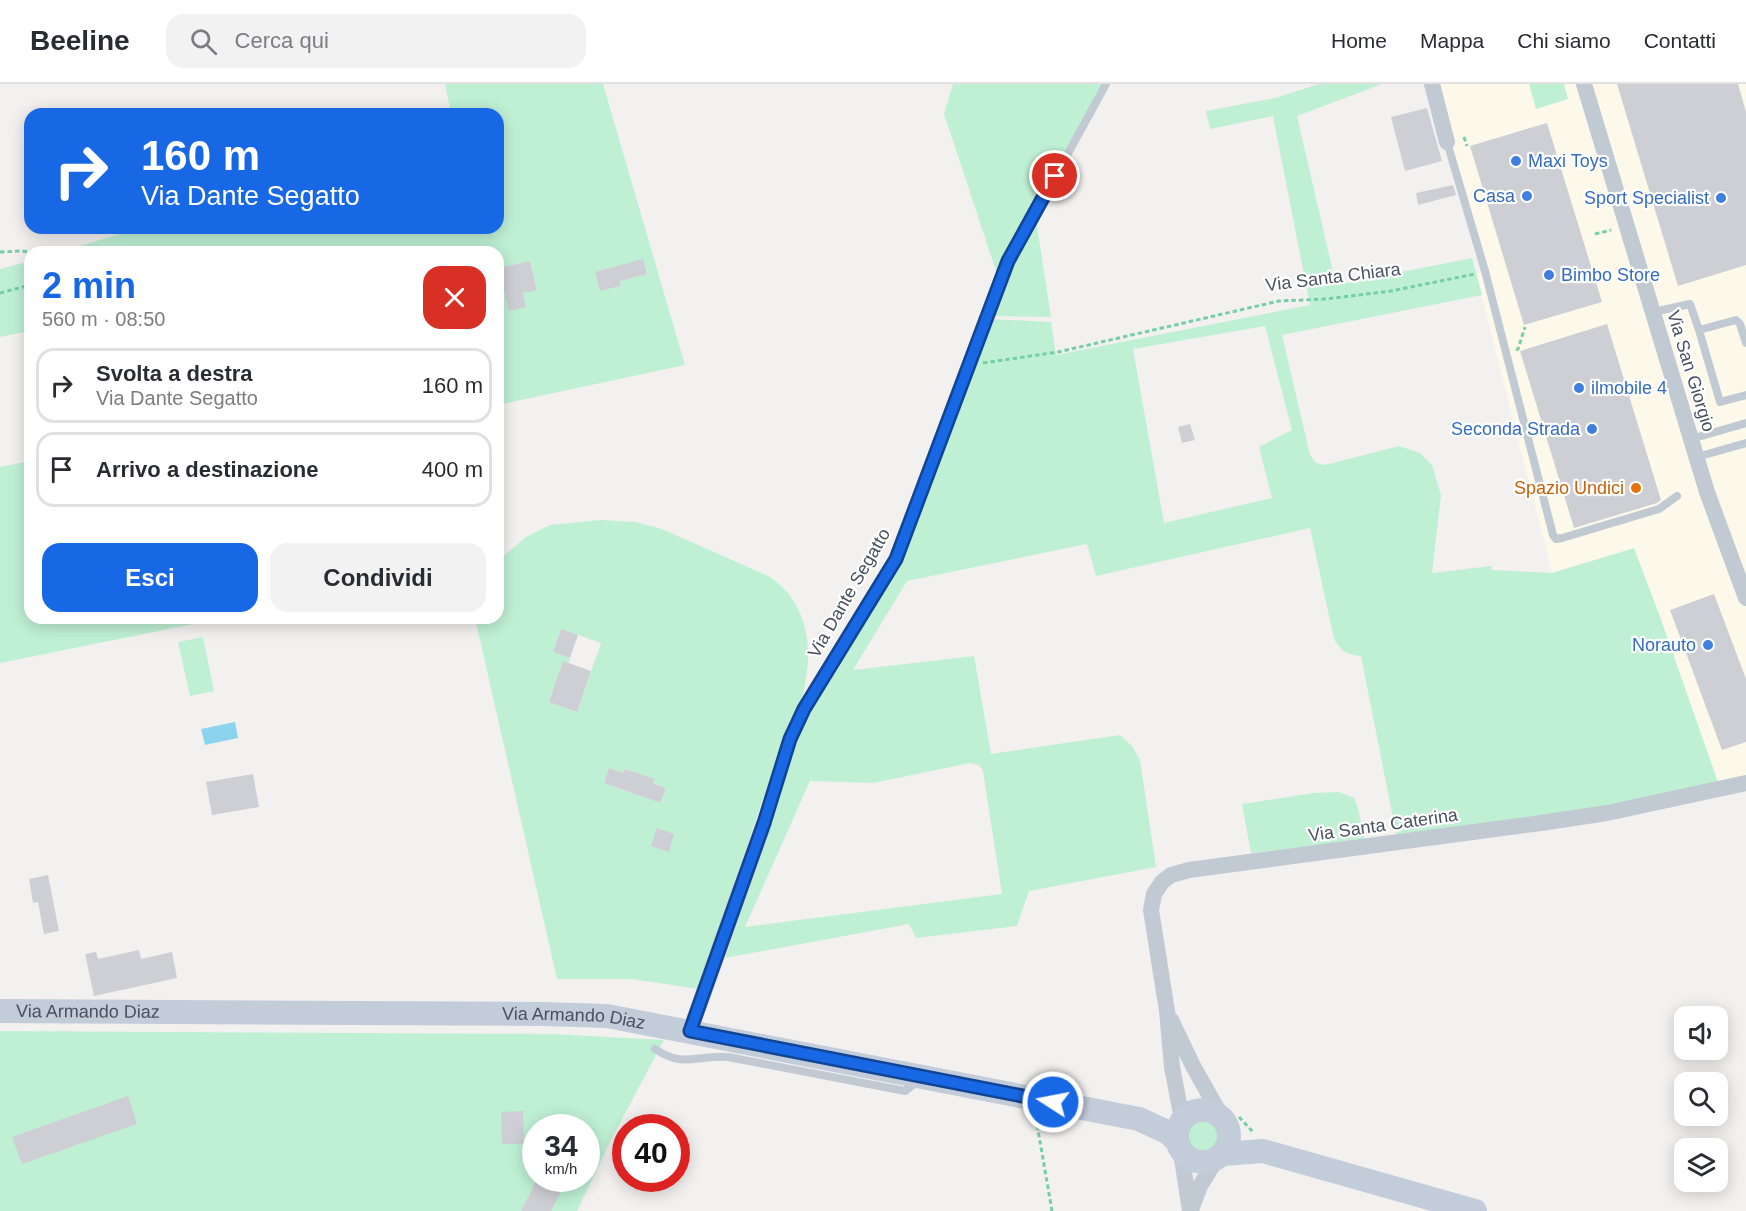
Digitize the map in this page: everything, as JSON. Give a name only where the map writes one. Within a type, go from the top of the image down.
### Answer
[{"type":"street","points":[[1432,84],[1448,142]]},
{"type":"street","name":"Via San Giorgio","points":[[1584,84],[1691,439],[1716,517],[1746,598]]},
{"type":"street","name":"Via Santa Caterina","points":[[1190,1211],[1169,1047],[1167,1011],[1151,910],[1156,890],[1167,878],[1176,872],[1607,813],[1745,784]]},
{"type":"street","name":"Via Dante Segatto","points":[[690,1031],[764,823]]},
{"type":"street","name":"Via Armando Diaz","points":[[0,1011],[578,1014],[622,1018],[1139,1119],[1180,1137]]},
{"type":"street","name":"Via Santa Caterina","points":[[1167,1011],[1193,1066],[1228,1118]]},
{"type":"street","name":"Via Armando Diaz","points":[[1261,1144],[1202,1163],[1187,1157],[1180,1137],[1191,1113],[1204,1110],[1228,1118],[1261,1144],[1470,1210]]},
{"type":"street","points":[[1190,1211],[1200,1186],[1229,1140],[1228,1118]]},
{"type":"lane","name":"Via Dante Segatto","points":[[764,823],[790,739],[804,709],[896,559],[1008,261],[1106,84]]},
{"type":"lane","points":[[1448,142],[1485,271],[1554,537],[1562,538],[1659,509],[1677,496]]},
{"type":"lane","points":[[1653,312],[1690,304],[1720,402],[1746,395]]},
{"type":"lane","points":[[1699,330],[1736,320],[1739,321],[1746,343]]},
{"type":"lane","points":[[1691,439],[1746,423]]},
{"type":"lane","points":[[1697,457],[1746,443]]},
{"type":"lane","points":[[655,1049],[673,1059],[728,1057],[905,1091],[924,1077]]},
{"type":"path","points":[[1464,137],[1467,146]]},
{"type":"path","points":[[1595,234],[1611,230]]},
{"type":"path","points":[[0,252],[24,251]]},
{"type":"path","name":"Via Santa Chiara","points":[[995,360],[1058,352],[1279,302],[1391,291],[1485,271]]},
{"type":"path","points":[[0,292],[24,286]]},
{"type":"path","points":[[1518,349],[1525,327]]},
{"type":"path","points":[[1036,1117],[1052,1211]]},
{"type":"path","points":[[1228,1118],[1248,1128],[1261,1144]]},
{"type":"shaded area","points":[[1432,84],[1746,84],[1746,785],[1719,785],[1634,549],[1552,573],[1476,274],[1485,271]]},
{"type":"green space","points":[[445,84],[603,84],[685,365],[504,404],[504,287],[509,310],[523,293],[537,289],[530,261],[504,267],[504,246],[79,246],[120,234],[504,234],[504,108],[450,108]],"holes":[[[643,260],[647,274],[620,281],[621,286],[600,291],[595,272]]]},
{"type":"green space","points":[[953,84],[1103,84],[1035,213],[1051,317],[990,316],[1006,265],[996,271],[944,114]]},
{"type":"green space","points":[[1319,84],[1382,84],[1297,116],[1336,285],[1472,258],[1482,295],[1282,335],[1310,455],[1316,463],[1325,465],[1399,446],[1420,453],[1432,465],[1441,495],[1432,573],[1491,566],[1492,570],[1552,573],[1634,548],[1719,785],[1607,809],[1397,838],[1361,656],[1345,652],[1334,639],[1310,528],[1096,576],[1087,544],[907,581],[853,670],[974,656],[991,754],[1120,735],[1132,746],[1140,760],[1156,867],[1029,891],[1017,926],[916,938],[909,924],[725,958],[794,739],[827,678],[901,558],[988,319],[1051,322],[1056,355],[1310,305],[1273,116],[1210,129],[1206,111],[1275,98]],"holes":[[[1265,326],[1292,430],[1259,447],[1272,498],[1164,523],[1133,349]],[[970,763],[979,765],[983,771],[1002,894],[745,927],[810,781],[873,783]]]},
{"type":"green space","points":[[1529,84],[1564,84],[1568,99],[1536,109]]},
{"type":"green space","points":[[24,263],[24,332],[0,337],[0,269]]},
{"type":"green space","points":[[24,462],[24,624],[193,624],[0,663],[0,467]]},
{"type":"green space","points":[[601,520],[635,522],[662,529],[770,577],[791,597],[803,621],[808,663],[803,694],[790,720],[698,989],[632,979],[557,979],[476,624],[504,624],[504,556],[526,537],[550,525]],"holes":[[[561,629],[601,643],[577,712],[549,702],[563,662],[569,663],[570,658],[553,652]],[[609,768],[623,773],[625,769],[654,779],[653,783],[666,788],[660,803],[604,783]]]},
{"type":"green space","points":[[203,637],[214,691],[190,696],[178,642]]},
{"type":"green space","points":[[1339,792],[1354,798],[1365,840],[1251,853],[1242,804],[1314,793]]},
{"type":"green space","points":[[0,1031],[554,1034],[664,1040],[625,1114],[612,1114],[612,1138],[600,1163],[600,1114],[522,1114],[522,1192],[586,1192],[577,1211],[0,1211]]},
{"type":"green space","points":[[1203,1121],[1214,1125],[1218,1136],[1214,1147],[1203,1151],[1192,1147],[1188,1136],[1192,1125]]},
{"type":"water","points":[[235,722],[238,738],[205,745],[201,729]]},
{"type":"building","points":[[1617,84],[1738,84],[1746,112],[1746,265],[1678,286]]},
{"type":"building","points":[[1427,108],[1442,161],[1405,171],[1391,117]]},
{"type":"building","points":[[1547,123],[1602,302],[1524,325],[1470,146]]},
{"type":"building","points":[[1453,185],[1456,195],[1418,205],[1416,193]]},
{"type":"building","points":[[643,259],[647,274],[620,281],[621,286],[600,291],[595,272]]},
{"type":"building","points":[[530,261],[537,290],[523,293],[526,307],[509,311],[504,290],[504,267]]},
{"type":"building","points":[[1607,324],[1661,500],[1574,528],[1520,351]]},
{"type":"building","points":[[1190,424],[1195,440],[1182,443],[1178,427]]},
{"type":"building","name":"Norauto","points":[[1714,594],[1746,679],[1746,742],[1722,750],[1670,610]]},
{"type":"building","points":[[561,629],[578,635],[570,658],[553,652]]},
{"type":"building","points":[[563,661],[591,671],[577,712],[549,702]]},
{"type":"building","points":[[609,768],[623,773],[625,769],[655,779],[653,783],[666,788],[660,803],[604,783]]},
{"type":"building","points":[[253,774],[259,807],[212,815],[206,782]]},
{"type":"building","points":[[657,828],[674,834],[669,852],[651,846]]},
{"type":"building","points":[[48,875],[59,931],[44,934],[38,902],[33,903],[29,879]]},
{"type":"building","points":[[139,950],[141,959],[172,952],[177,978],[94,996],[85,954],[96,952],[98,959]]},
{"type":"building","points":[[128,1096],[137,1124],[22,1164],[12,1137]]},
{"type":"building","points":[[523,1111],[522,1144],[502,1144],[501,1112]]},
{"type":"building","points":[[530,1192],[560,1192],[551,1211],[521,1211]]},
{"type":"place","name":"Maxi Toys","points":[[1516,161]]},
{"type":"place","name":"Casa","points":[[1527,196]]},
{"type":"place","name":"Sport Specialist","points":[[1721,198]]},
{"type":"place","name":"Bimbo Store","points":[[1549,275]]},
{"type":"place","name":"ilmobile 4","points":[[1579,388]]},
{"type":"place","name":"Seconda Strada","points":[[1592,429]]},
{"type":"place","name":"Spazio Undici","points":[[1636,488]]},
{"type":"place","name":"Norauto","points":[[1708,645]]},
{"type":"route","points":[[1053,1102],[690,1031],[764,823],[790,739],[804,709],[896,559],[1008,261],[1055,176]]}]
